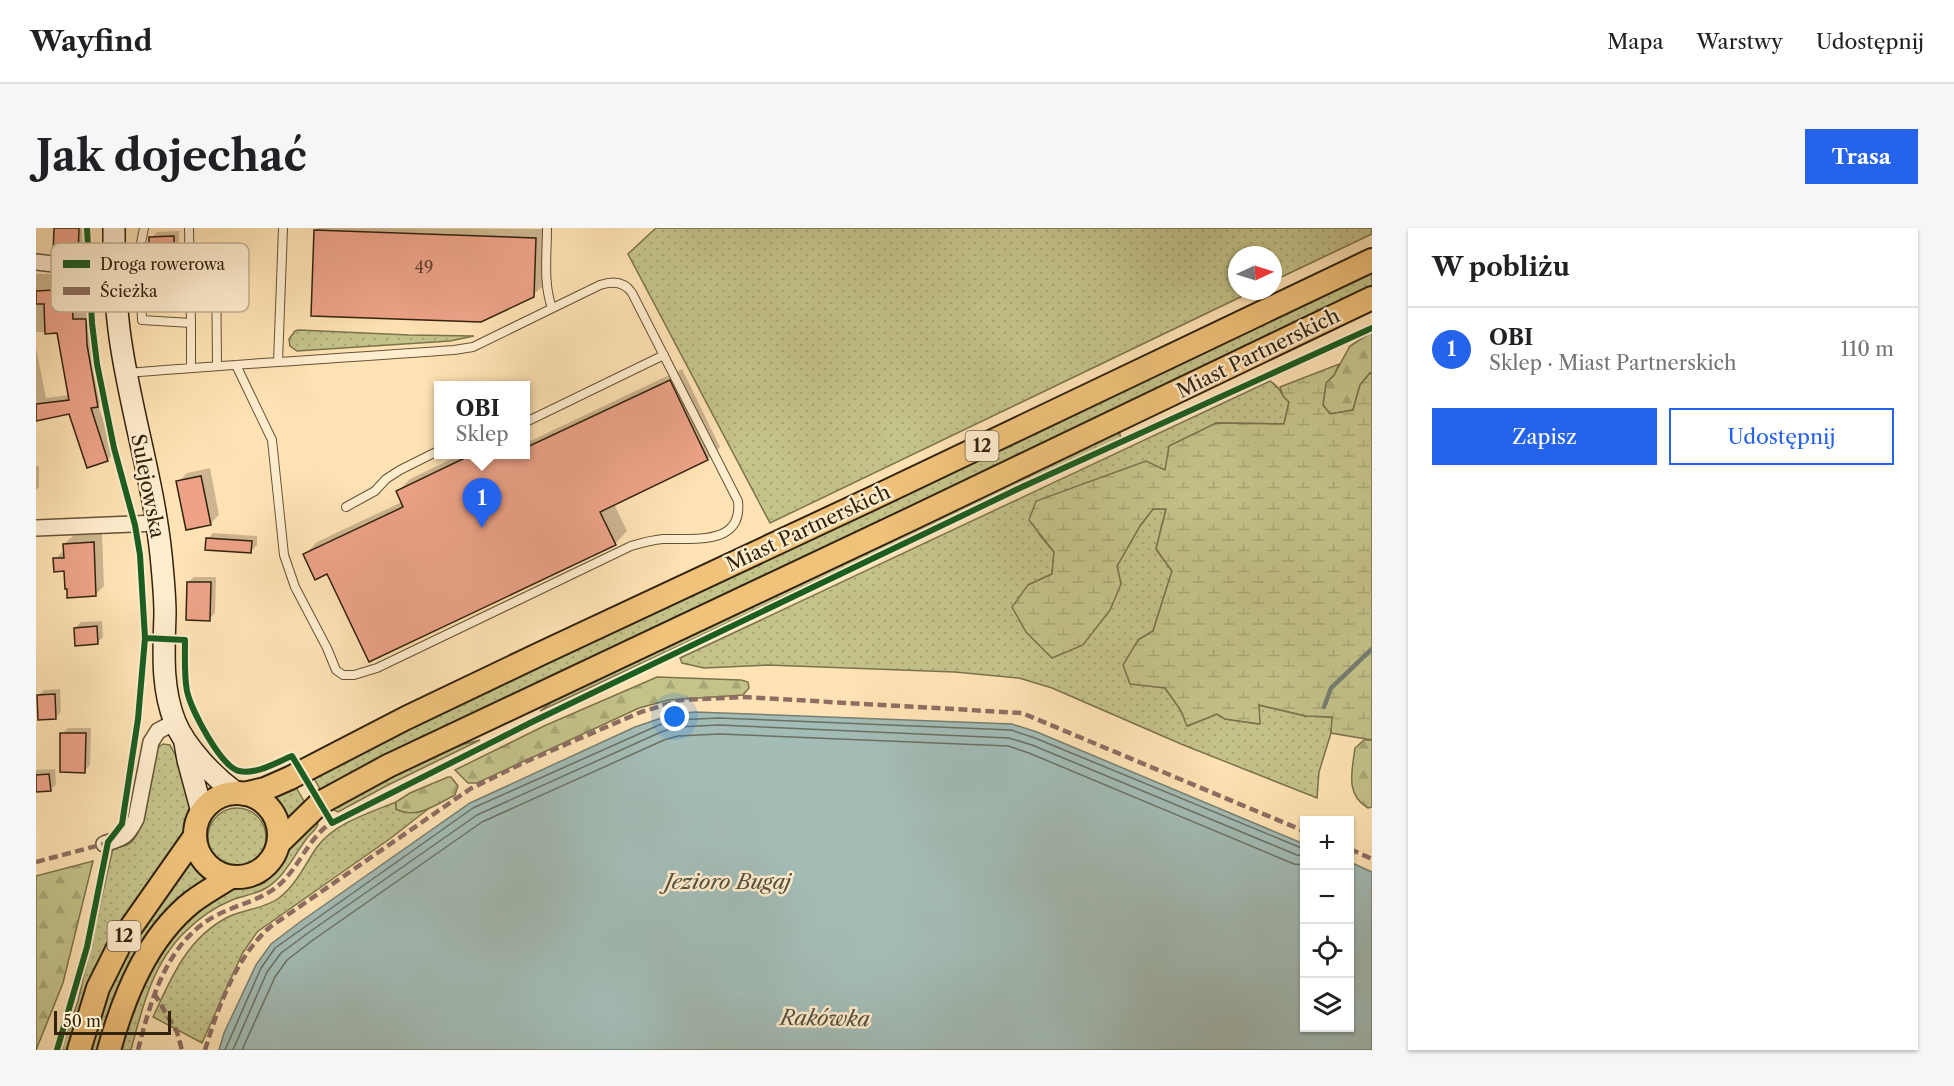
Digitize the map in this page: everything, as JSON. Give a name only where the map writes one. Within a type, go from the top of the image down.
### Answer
[{"type":"main road","name":"Miast Partnerskich","points":[[240,793],[265,789],[290,778],[542,652],[862,503],[1372,260]]},
{"type":"main road","name":"Miast Partnerskich","points":[[279,843],[320,803],[388,766],[1372,298]]},
{"type":"main road","name":"Sulejowska","points":[[117,312],[126,373],[157,524],[163,582],[165,681],[175,722],[185,742],[222,782],[240,793]]},
{"type":"main road","name":"Sulejowska","points":[[185,742],[202,812]]},
{"type":"main road","name":"12","points":[[79,1050],[92,1005],[113,956],[132,924],[173,870],[195,836],[202,812],[213,800],[221,796],[240,793]]},
{"type":"main road","points":[[240,793],[258,799],[270,808],[279,828],[279,843]]},
{"type":"main road","points":[[195,836],[203,860],[216,872],[231,877]]},
{"type":"main road","name":"12","points":[[109,1050],[132,985],[159,937],[192,903],[231,877],[248,876],[263,869],[274,857],[279,843]]},
{"type":"street","points":[[36,262],[51,264]]},
{"type":"street","points":[[36,528],[157,524]]},
{"type":"street","points":[[104,844],[124,837],[131,829],[136,819],[151,742],[158,731],[175,722]]},
{"type":"lane","points":[[141,243],[144,228]]},
{"type":"lane","points":[[189,228],[189,243]]},
{"type":"lane","points":[[278,362],[284,228]]},
{"type":"lane","points":[[547,228],[546,281],[547,295],[552,308]]},
{"type":"lane","points":[[126,373],[236,364],[454,350],[472,347],[600,285],[608,282],[622,283],[629,287],[738,501],[739,514],[733,527],[717,537],[659,539],[631,546],[377,668],[354,675],[343,675],[336,670],[295,586],[284,555],[272,440],[236,364]]},
{"type":"lane","points":[[142,312],[142,320],[191,323]]},
{"type":"lane","points":[[191,312],[191,368]]},
{"type":"lane","points":[[216,312],[217,366]]},
{"type":"lane","points":[[530,420],[664,355]]},
{"type":"lane","points":[[346,507],[375,491],[386,479],[400,470],[434,454]]},
{"type":"green space","points":[[656,228],[1372,228],[1372,234],[1282,277],[1282,246],[1228,246],[1228,300],[1234,300],[770,523],[628,254]]},
{"type":"green space","points":[[1372,271],[1372,288],[321,791],[314,778],[493,687],[1035,433]]},
{"type":"green space","points":[[295,331],[474,336],[450,341],[297,351],[290,346],[289,339]]},
{"type":"green space","points":[[1372,332],[1372,374],[1370,373],[1360,385],[1353,410],[1330,414],[1323,405],[1326,383],[1334,375],[1350,346]]},
{"type":"green space","points":[[1339,364],[1334,375],[1326,383],[1323,405],[1330,414],[1353,410],[1360,385],[1370,373],[1372,374],[1372,740],[1331,733],[1332,717],[1306,716],[1259,705],[1260,724],[1225,719],[1217,714],[1187,726],[1180,709],[1165,688],[1130,684],[1123,665],[1138,640],[1153,631],[1172,571],[1156,549],[1166,509],[1153,509],[1140,526],[1117,566],[1121,584],[1110,610],[1083,645],[1052,658],[1026,632],[1012,607],[1028,585],[1052,574],[1054,552],[1029,520],[1036,501],[1146,461],[1165,470],[1169,446],[1216,423],[1284,424],[1289,402],[1283,396],[1280,387]]},
{"type":"green space","points":[[1270,381],[1289,402],[1284,424],[1216,423],[1165,470],[1039,534],[1054,552],[1052,574],[1028,585],[1121,584],[1117,566],[1140,526],[1153,509],[1166,509],[1156,549],[1172,571],[1153,631],[1138,640],[1188,726],[1217,714],[1225,719],[1259,724],[1258,705],[1306,716],[1333,717],[1331,733],[1319,772],[1317,798],[1181,744],[1052,688],[1019,678],[955,672],[767,665],[704,668],[682,663],[680,658]]},
{"type":"green space","points":[[1119,431],[1121,438],[540,711],[562,694]]},
{"type":"green space","points":[[657,677],[741,680],[748,682],[749,688],[743,695],[669,700],[639,708],[477,783],[468,783],[455,770],[544,726]]},
{"type":"green space","points":[[480,740],[338,812],[332,809],[408,766],[450,748]]},
{"type":"green space","points":[[1364,740],[1372,740],[1372,807],[1368,808],[1356,796],[1352,782],[1355,748]]},
{"type":"green space","points":[[163,744],[170,745],[188,789],[189,814],[180,845],[70,1050],[61,1050],[78,1001],[113,848],[130,843],[139,831],[146,809],[157,748]]},
{"type":"green space","points":[[451,777],[458,786],[455,795],[419,812],[411,813],[396,809],[396,802],[410,793]]},
{"type":"green space","points":[[296,787],[305,803],[288,817],[275,797]]},
{"type":"green space","points":[[396,802],[396,809],[420,812],[432,806],[391,838],[257,932],[242,954],[202,1043],[153,1017],[182,960],[202,936],[228,917],[279,898],[296,880],[317,847],[333,831]]},
{"type":"green space","points":[[237,808],[248,810],[261,821],[266,837],[264,848],[253,861],[237,866],[226,864],[213,853],[208,837],[210,826],[221,813]]},
{"type":"green space","points":[[316,820],[318,824],[316,828],[284,872],[272,884],[213,909],[191,926],[175,943],[150,986],[131,1050],[118,1050],[151,965],[189,917],[231,890],[264,883],[282,865],[291,846]]},
{"type":"green space","points":[[93,861],[63,983],[36,1050],[36,876]]},
{"type":"green space","points":[[189,862],[208,881],[194,891],[100,1050],[88,1050],[97,1017],[132,939]]},
{"type":"water","name":"Jezioro Bugaj","points":[[695,712],[1012,724],[1037,732],[1300,842],[1300,1032],[1354,1032],[1354,864],[1372,872],[1372,1050],[219,1050],[224,1033],[256,965],[271,944],[300,922],[470,803],[635,727],[673,714]]},
{"type":"building","points":[[54,228],[79,228],[78,243],[53,243]]},
{"type":"building","points":[[314,230],[536,238],[534,297],[481,322],[311,316]]},
{"type":"building","points":[[174,236],[174,243],[149,243],[149,237]]},
{"type":"building","points":[[51,290],[51,312],[73,312],[73,319],[86,319],[87,345],[98,407],[91,408],[108,461],[87,468],[69,414],[36,421],[36,404],[69,400],[57,333],[45,334],[44,304],[36,304],[36,291]]},
{"type":"building","points":[[670,380],[708,460],[600,512],[616,545],[369,662],[327,574],[315,580],[303,554],[403,507],[396,491],[463,459],[530,459],[530,446]]},
{"type":"building","points":[[201,476],[211,525],[186,530],[176,481]]},
{"type":"building","points":[[206,538],[252,541],[251,553],[205,550]]},
{"type":"building","points":[[94,542],[96,596],[67,598],[64,571],[54,572],[53,558],[64,558],[63,544]]},
{"type":"building","points":[[187,582],[211,582],[210,621],[186,620]]},
{"type":"building","points":[[97,626],[98,644],[75,646],[74,628]]},
{"type":"building","points":[[55,694],[56,719],[38,720],[37,695]]},
{"type":"building","points":[[60,733],[86,733],[85,773],[60,772]]},
{"type":"building","points":[[49,774],[51,791],[36,792],[36,775]]},
{"type":"waterway","points":[[1324,707],[1331,688],[1372,649]]},
{"type":"marked path","points":[[205,1050],[222,1000],[238,968],[247,953],[270,927],[470,789],[525,762],[641,712],[681,700],[743,697],[1022,713],[1300,829]]},
{"type":"marked path","points":[[138,1050],[149,1011],[164,973],[185,940],[217,915],[257,898],[279,885],[319,833],[336,820]]},
{"type":"marked path","points":[[36,862],[104,844]]},
{"type":"marked path","points":[[1354,851],[1372,859]]},
{"type":"marked path","points":[[154,993],[177,1032],[182,1050]]},
{"type":"cycle path","points":[[87,228],[88,243]]},
{"type":"cycle path","points":[[57,1050],[87,947],[108,842],[122,824],[138,719],[145,638],[140,555],[135,525],[114,448],[97,364],[91,312]]},
{"type":"cycle path","points":[[145,638],[185,640],[185,679],[190,700],[208,737],[232,767],[239,771],[252,771],[292,756],[332,823],[532,722],[1022,487],[1372,328]]},
{"type":"place","name":"OBI","points":[[482,528]]},
{"type":"water label","name":"Rakówka","points":[[825,1018]]}]
